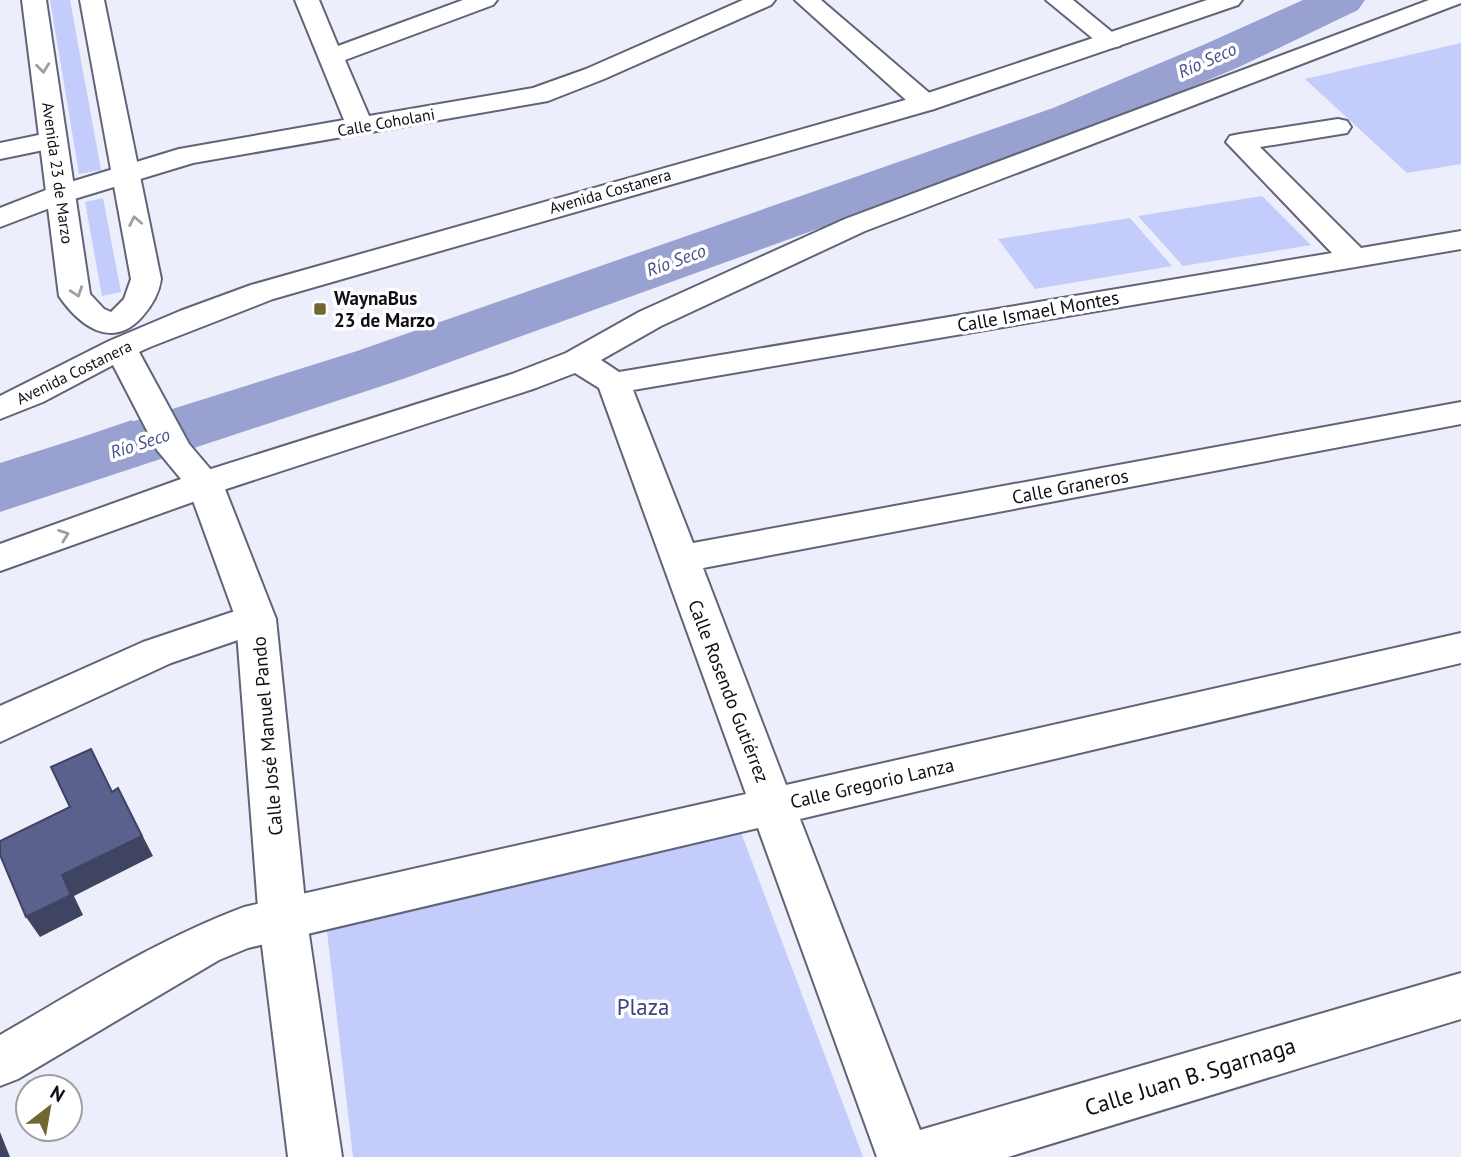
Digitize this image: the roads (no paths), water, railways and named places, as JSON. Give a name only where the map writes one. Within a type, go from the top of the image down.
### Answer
[{"type":"street","name":"Avenida 23 de Marzo","points":[[34,0],[75,296],[117,337]]},
{"type":"street","points":[[92,0],[146,279],[144,293],[117,337]]},
{"type":"street","points":[[307,0],[360,127]]},
{"type":"street","points":[[332,56],[485,0]]},
{"type":"street","name":"Calle Coholani","points":[[0,218],[61,194],[221,148],[360,127],[539,95],[595,74],[763,0]]},
{"type":"street","points":[[807,0],[925,103]]},
{"type":"street","points":[[1061,0],[1111,41]]},
{"type":"street","name":"Avenida Costanera","points":[[0,408],[67,378],[117,337],[337,268],[925,103],[1230,0]]},
{"type":"street","points":[[0,558],[205,484],[524,382],[578,360],[650,319],[855,225],[1286,60],[1451,0]]},
{"type":"street","points":[[1338,127],[1240,142],[1354,258]]},
{"type":"street","points":[[0,151],[53,140]]},
{"type":"street","name":"Calle Ismael Montes","points":[[614,383],[1354,258],[1458,244]]},
{"type":"street","name":"Calle José Manuel Pando","points":[[117,337],[151,408],[175,450],[205,484],[256,619],[283,921],[316,1157]]},
{"type":"street","points":[[578,360],[614,383]]},
{"type":"street","name":"Calle Rosendo Gutiérrez","points":[[614,383],[904,1157]]},
{"type":"street","name":"Calle Graneros","points":[[680,559],[1461,413]]},
{"type":"street","points":[[0,725],[150,653],[203,633],[256,619]]},
{"type":"street","name":"Calle Gregorio Lanza","points":[[0,1062],[202,944],[244,928],[1461,648]]},
{"type":"street","name":"Calle Juan B. Sgarnaga","points":[[920,1157],[1461,996]]},
{"type":"water","name":"Río Seco","points":[[132,420],[152,454],[0,508],[0,465]]},
{"type":"waterway","name":"Río Seco","points":[[0,488],[380,365],[1072,119],[1221,56],[1341,0]]},
{"type":"place","name":"WaynaBus 23 de Marzo","points":[[320,309]]},
{"type":"park label","name":"Plaza","points":[[643,1006]]}]
